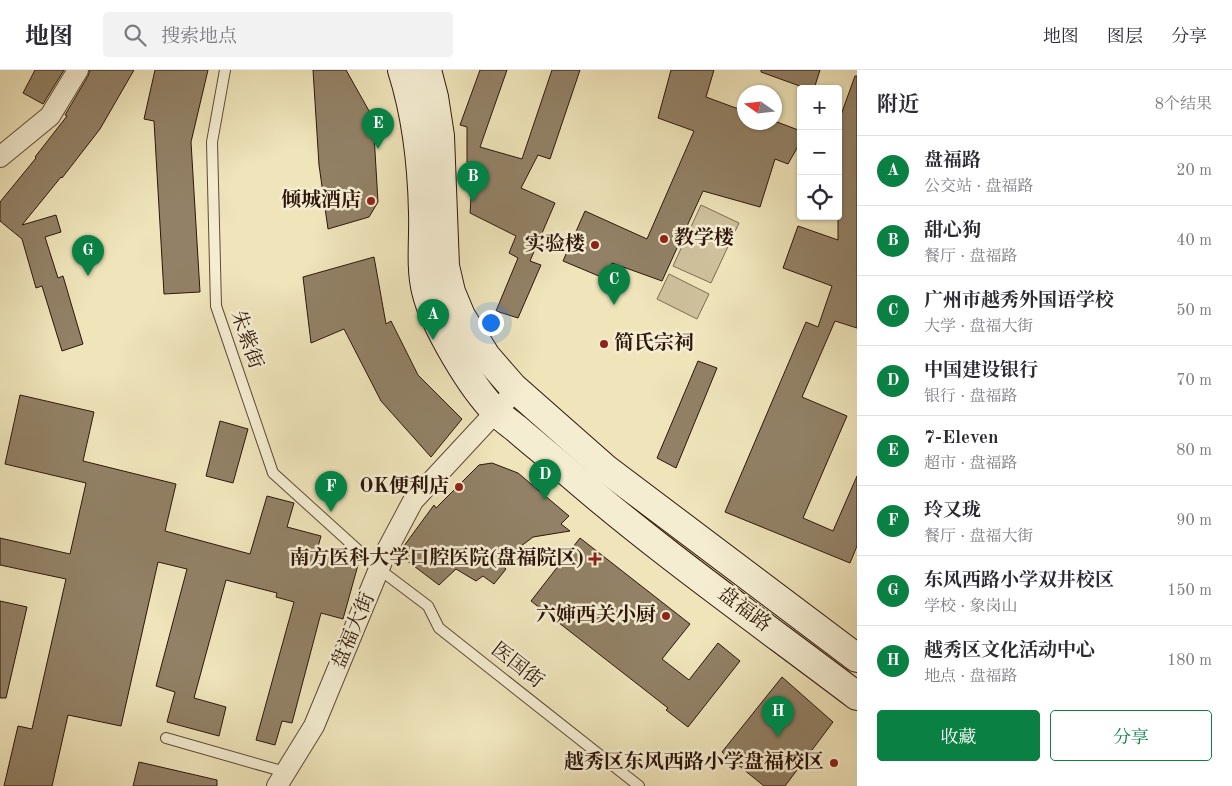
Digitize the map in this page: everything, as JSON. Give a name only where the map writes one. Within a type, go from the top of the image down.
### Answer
[{"type":"main road","name":"盘福路","points":[[402,70],[410,94],[420,156],[423,262],[426,291],[435,316],[470,379],[496,412],[640,531],[857,696]]},
{"type":"main road","points":[[427,70],[434,97],[440,136],[445,266],[451,292],[461,316],[486,356],[516,390],[606,469],[857,658]]},
{"type":"street","points":[[0,157],[50,116],[78,70]]},
{"type":"street","name":"盘福大街","points":[[281,779],[314,726],[386,552],[412,501],[516,390]]},
{"type":"lane","name":"朱紫街","points":[[225,70],[212,142],[216,306],[273,473],[379,570]]},
{"type":"lane","name":"医国街","points":[[379,570],[428,606],[439,628],[640,786]]},
{"type":"lane","points":[[166,738],[281,779]]},
{"type":"shaded area","points":[[701,205],[739,223],[711,283],[673,266]]},
{"type":"shaded area","points":[[669,274],[709,294],[697,319],[657,299]]},
{"type":"building","points":[[35,70],[64,70],[43,104],[23,93]]},
{"type":"building","points":[[90,70],[134,70],[100,129],[22,225],[56,215],[61,232],[45,237],[58,278],[63,276],[83,344],[62,351],[42,286],[36,288],[22,239],[0,221],[0,202],[67,116],[65,115]]},
{"type":"building","points":[[155,70],[208,70],[191,142],[200,292],[164,294],[154,121],[144,119]]},
{"type":"building","points":[[313,70],[346,70],[373,118],[378,202],[369,217],[328,229],[319,165]]},
{"type":"building","points":[[480,70],[507,70],[480,147],[522,159],[552,70],[580,70],[550,159],[538,155],[521,188],[555,203],[530,261],[541,265],[518,318],[496,311],[518,258],[509,253],[516,236],[470,213],[472,183],[467,183],[467,127],[460,125]]},
{"type":"building","points":[[671,70],[714,70],[706,97],[737,108],[737,130],[782,130],[782,124],[797,130],[797,148],[788,164],[775,159],[760,207],[703,191],[662,281],[612,263],[606,279],[563,261],[585,211],[647,239],[694,131],[658,118]]},
{"type":"building","points":[[761,70],[820,70],[815,85],[797,85],[761,72]]},
{"type":"building","points":[[855,76],[857,76],[857,328],[835,321],[802,397],[847,416],[803,518],[833,531],[857,476],[857,546],[850,563],[725,512],[806,322],[818,327],[832,286],[783,268],[798,226],[838,240],[838,220],[842,220],[842,112]]},
{"type":"building","points":[[374,257],[386,324],[391,321],[418,375],[462,419],[431,457],[381,401],[344,329],[311,343],[303,277]]},
{"type":"building","points":[[698,361],[717,368],[676,468],[657,458]]},
{"type":"building","points":[[20,395],[94,412],[83,461],[176,484],[165,531],[250,554],[267,496],[294,503],[287,527],[321,536],[316,554],[358,565],[343,619],[321,613],[292,723],[282,721],[275,745],[256,740],[294,602],[276,597],[277,593],[226,580],[194,698],[226,707],[219,736],[167,722],[175,692],[156,686],[187,569],[158,562],[121,726],[68,715],[52,786],[4,786],[18,726],[32,729],[66,579],[0,565],[0,538],[70,554],[86,483],[5,464]]},
{"type":"building","points":[[220,421],[248,429],[233,483],[206,476]]},
{"type":"building","points":[[492,463],[518,473],[569,516],[561,524],[570,531],[533,537],[499,563],[506,569],[494,584],[483,576],[476,581],[456,569],[439,585],[398,554],[434,505],[436,508],[479,465]]},
{"type":"building","points":[[580,538],[690,624],[662,659],[689,680],[718,643],[740,661],[688,727],[666,710],[668,708],[531,601]]},
{"type":"building","points":[[0,601],[27,607],[6,698],[0,698]]},
{"type":"building","points":[[782,677],[833,722],[785,786],[764,786],[722,752]]},
{"type":"building","points":[[139,762],[217,780],[217,786],[133,786]]},
{"type":"place","name":"7-Eleven","points":[[378,149]]},
{"type":"place","name":"倾城酒店","points":[[371,201]]},
{"type":"place","name":"甜心狗","points":[[473,202]]},
{"type":"place","name":"教学楼","points":[[664,239]]},
{"type":"place","name":"实验楼","points":[[595,245]]},
{"type":"place","name":"东风西路小学双井校区","points":[[88,276]]},
{"type":"place","name":"广州市越秀外国语学校","points":[[614,305]]},
{"type":"place","name":"盘福路","points":[[433,340]]},
{"type":"place","name":"简氏宗祠","points":[[604,344]]},
{"type":"place","name":"OK便利店","points":[[459,487]]},
{"type":"place","name":"中国建设银行","points":[[545,500]]},
{"type":"place","name":"玲又珑","points":[[331,512]]},
{"type":"place","name":"南方医科大学口腔医院(盘福院区)","points":[[595,559]]},
{"type":"place","name":"六婶西关小厨","points":[[666,616]]},
{"type":"place","name":"越秀区文化活动中心","points":[[778,737]]},
{"type":"place","name":"越秀区东风西路小学盘福校区","points":[[834,763]]}]
